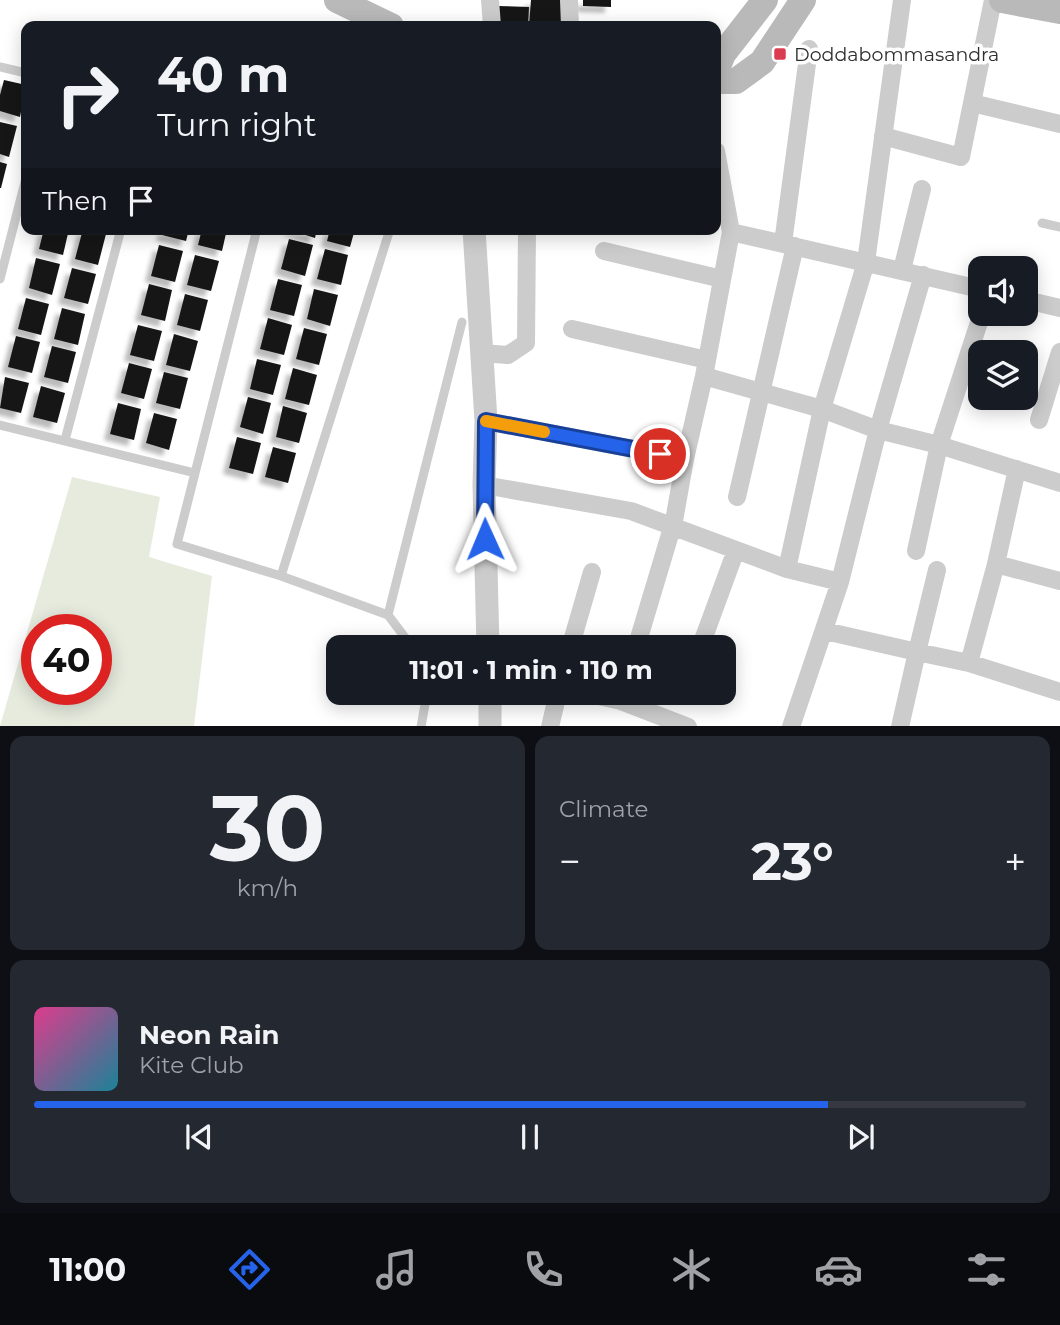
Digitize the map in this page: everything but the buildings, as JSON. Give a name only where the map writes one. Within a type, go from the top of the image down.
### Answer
[{"type":"main road","points":[[337,0],[381,21]]},
{"type":"main road","points":[[721,59],[765,0]]},
{"type":"main road","points":[[721,80],[736,81],[762,62],[803,0]]},
{"type":"main road","points":[[1002,0],[1060,11]]},
{"type":"street","points":[[490,0],[492,21]]},
{"type":"street","points":[[569,0],[570,21]]},
{"type":"street","points":[[786,569],[822,408],[866,262],[902,0]]},
{"type":"street","points":[[883,136],[961,157],[993,0]]},
{"type":"street","points":[[737,497],[762,393],[789,245],[809,49]]},
{"type":"street","points":[[972,103],[1060,124]]},
{"type":"street","points":[[640,635],[673,526],[731,232],[721,178]]},
{"type":"street","points":[[902,270],[922,189]]},
{"type":"street","points":[[731,232],[968,286]]},
{"type":"street","points":[[474,235],[486,421],[484,485],[488,635]]},
{"type":"street","points":[[481,353],[508,355],[526,343],[527,235]]},
{"type":"street","points":[[604,251],[722,279]]},
{"type":"street","points":[[791,726],[840,582],[878,430],[923,275]]},
{"type":"street","points":[[1038,303],[1060,308]]},
{"type":"street","points":[[916,551],[939,445],[978,326]]},
{"type":"street","points":[[572,329],[705,368],[762,393],[822,408],[878,430],[939,445],[1060,482]]},
{"type":"street","points":[[1039,420],[1060,352]]},
{"type":"street","points":[[486,421],[685,459]]},
{"type":"street","points":[[970,663],[1017,469]]},
{"type":"street","points":[[484,485],[631,511],[786,569],[840,582]]},
{"type":"street","points":[[705,635],[736,550]]},
{"type":"street","points":[[996,564],[1060,581]]},
{"type":"street","points":[[900,726],[937,570]]},
{"type":"street","points":[[574,635],[592,572]]},
{"type":"street","points":[[825,631],[970,663],[1060,692]]},
{"type":"street","points":[[490,705],[491,726]]},
{"type":"street","points":[[550,726],[555,705]]},
{"type":"street","points":[[640,705],[688,726]]},
{"type":"lane","points":[[0,67],[21,72]]},
{"type":"lane","points":[[0,279],[21,197]]},
{"type":"lane","points":[[1042,223],[1060,227]]},
{"type":"lane","points":[[65,440],[119,235]]},
{"type":"lane","points":[[255,235],[177,544],[281,576],[388,615],[403,635]]},
{"type":"lane","points":[[281,576],[388,235]]},
{"type":"lane","points":[[388,615],[462,322]]},
{"type":"lane","points":[[0,425],[195,473]]},
{"type":"lane","points":[[421,726],[425,705]]},
{"type":"shaded area","points":[[72,477],[160,497],[149,557],[212,576],[194,726],[0,726],[21,653],[21,705],[112,705],[112,614],[32,614]]},
{"type":"slow traffic","points":[[486,421],[544,432]]},
{"type":"place","name":"Doddabommasandra","points":[[780,54]]},
{"type":"route","points":[[485,539],[486,421],[660,454]]}]
